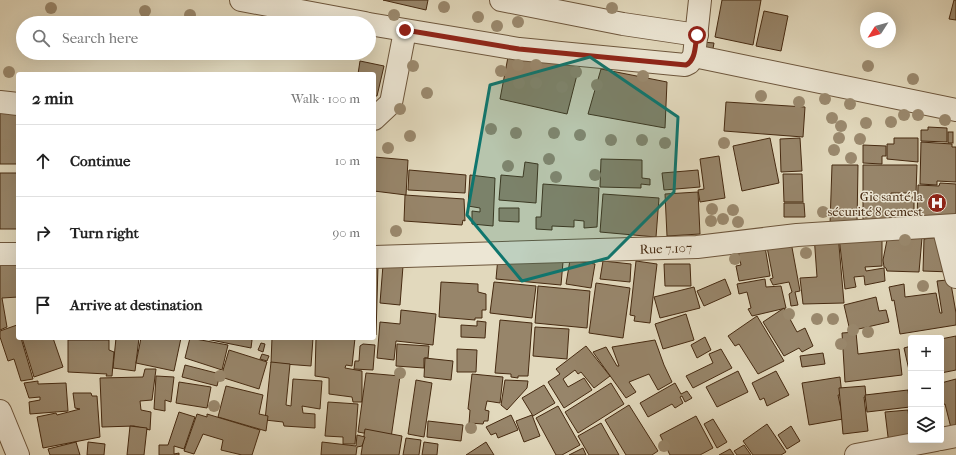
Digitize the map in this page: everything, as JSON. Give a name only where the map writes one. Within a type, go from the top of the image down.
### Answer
[{"type":"street","points":[[242,0],[328,16]]},
{"type":"street","points":[[501,0],[623,24],[695,45],[956,110]]},
{"type":"street","points":[[376,25],[519,49],[686,65],[689,63],[695,45],[700,0]]},
{"type":"street","points":[[376,117],[391,103],[405,30]]},
{"type":"street","points":[[0,102],[16,104]]},
{"type":"street","points":[[949,226],[956,277]]},
{"type":"street","name":"Rue 7.107","points":[[376,257],[697,246],[797,235],[949,226]]},
{"type":"street","points":[[0,254],[16,254]]},
{"type":"street","points":[[0,411],[18,455]]},
{"type":"street","points":[[944,438],[956,436]]},
{"type":"street","points":[[856,455],[920,443]]},
{"type":"highlighted area","points":[[590,57],[678,117],[674,192],[608,258],[522,281],[467,215],[490,85]]},
{"type":"building","points":[[383,0],[428,0],[426,10]]},
{"type":"building","points":[[722,0],[761,0],[753,45],[715,37]]},
{"type":"building","points":[[954,0],[956,0],[956,20],[949,19]]},
{"type":"building","points":[[764,11],[788,16],[781,51],[756,46]]},
{"type":"building","points":[[703,42],[714,43],[712,54],[702,52]]},
{"type":"building","points":[[508,57],[580,63],[567,114],[500,99]]},
{"type":"building","points":[[360,61],[384,66],[377,96],[376,72],[358,72]]},
{"type":"building","points":[[601,69],[667,82],[665,128],[588,114]]},
{"type":"building","points":[[726,102],[805,107],[803,137],[724,131]]},
{"type":"building","points":[[0,110],[16,112],[16,164],[0,164]]},
{"type":"building","points":[[928,127],[947,128],[947,142],[921,141],[921,130],[928,130]]},
{"type":"building","points":[[948,132],[953,132],[953,143],[948,143]]},
{"type":"building","points":[[770,138],[779,183],[742,191],[733,146]]},
{"type":"building","points":[[800,138],[802,171],[781,172],[780,139]]},
{"type":"building","points":[[894,138],[918,138],[918,162],[887,159],[887,144],[894,144]]},
{"type":"building","points":[[921,142],[952,144],[952,147],[956,147],[956,182],[937,181],[937,185],[920,184]]},
{"type":"building","points":[[863,145],[886,146],[886,156],[882,156],[882,164],[863,163]]},
{"type":"building","points":[[719,156],[725,198],[700,202],[698,190],[704,189],[700,159]]},
{"type":"building","points":[[376,157],[408,160],[406,195],[376,191]]},
{"type":"building","points":[[601,159],[642,160],[642,178],[650,179],[650,185],[641,184],[641,188],[600,187]]},
{"type":"building","points":[[525,162],[538,164],[536,203],[499,200],[501,175],[523,177]]},
{"type":"building","points":[[832,165],[858,165],[857,224],[830,224]]},
{"type":"building","points":[[863,165],[917,165],[916,193],[891,193],[891,198],[914,197],[914,217],[903,217],[904,212],[896,212],[896,224],[863,223]]},
{"type":"building","points":[[409,170],[466,175],[465,193],[408,190]]},
{"type":"building","points":[[698,170],[700,187],[664,190],[662,173]]},
{"type":"building","points":[[0,173],[16,173],[16,229],[0,229]]},
{"type":"building","points":[[783,174],[802,174],[803,202],[784,202]]},
{"type":"building","points":[[470,175],[495,178],[493,226],[472,224],[472,211],[480,212],[480,208],[468,206]]},
{"type":"building","name":"Gic santé la sécurité 8 cemest","points":[[940,183],[956,184],[956,222],[917,221],[918,185],[939,186]]},
{"type":"building","points":[[543,184],[599,188],[597,227],[584,228],[584,221],[574,220],[574,227],[552,226],[552,230],[536,229],[536,217],[541,217]]},
{"type":"building","points":[[698,192],[700,234],[667,236],[665,194]]},
{"type":"building","points":[[603,194],[659,198],[656,237],[600,232]]},
{"type":"building","points":[[405,195],[464,199],[465,221],[463,220],[462,225],[404,221]]},
{"type":"building","points":[[784,203],[804,203],[805,217],[784,217]]},
{"type":"building","points":[[499,208],[519,208],[519,222],[499,221]]},
{"type":"building","points":[[838,234],[844,303],[803,304],[800,278],[817,277],[814,235]]},
{"type":"building","points":[[888,235],[922,238],[919,272],[887,271],[884,267],[883,260]]},
{"type":"building","points":[[947,236],[951,272],[923,271],[924,239]]},
{"type":"building","points":[[839,237],[882,237],[882,266],[865,267],[866,271],[884,268],[885,281],[865,285],[864,276],[854,277],[856,287],[845,289]]},
{"type":"building","points":[[791,242],[800,291],[795,292],[798,305],[791,306],[789,294],[792,292],[789,282],[773,285],[770,279],[773,278],[767,247]]},
{"type":"building","points":[[765,247],[770,276],[739,281],[736,266],[741,265],[738,251]]},
{"type":"building","points":[[0,256],[16,260],[16,297],[2,298],[7,327],[0,330]]},
{"type":"building","points":[[498,257],[563,262],[561,285],[496,279]]},
{"type":"building","points":[[570,260],[595,264],[591,288],[566,284]]},
{"type":"building","points":[[603,261],[631,264],[630,282],[600,279]]},
{"type":"building","points":[[636,261],[657,264],[650,323],[634,321],[635,316],[630,315]]},
{"type":"building","points":[[664,264],[690,264],[691,286],[665,286]]},
{"type":"building","points":[[376,265],[378,265],[376,335]]},
{"type":"building","points":[[383,265],[403,266],[400,305],[380,303]]},
{"type":"building","points":[[725,279],[731,294],[704,306],[697,291]]},
{"type":"building","points":[[765,279],[766,287],[781,286],[786,308],[752,316],[748,309],[751,308],[747,292],[739,294],[737,284]]},
{"type":"building","points":[[947,280],[951,284],[956,313],[956,325],[900,334],[894,300],[892,301],[889,287],[904,284],[905,297],[936,293],[940,313],[942,313],[937,281]]},
{"type":"building","points":[[441,282],[478,284],[478,292],[486,294],[486,310],[482,310],[482,318],[475,318],[475,320],[439,317]]},
{"type":"building","points":[[494,282],[536,286],[532,318],[490,313]]},
{"type":"building","points":[[596,283],[630,288],[623,338],[589,333]]},
{"type":"building","points":[[538,286],[590,291],[587,328],[535,323]]},
{"type":"building","points":[[694,287],[700,308],[660,318],[654,297]]},
{"type":"building","points":[[876,297],[879,311],[886,310],[889,322],[850,331],[844,305]]},
{"type":"building","points":[[784,308],[797,332],[805,328],[813,346],[802,352],[799,348],[784,356],[763,322]]},
{"type":"building","points":[[401,310],[436,314],[433,345],[396,341],[394,360],[377,358],[380,322],[400,324]]},
{"type":"building","points":[[686,314],[694,340],[663,349],[655,324]]},
{"type":"building","points":[[757,316],[784,361],[758,374],[739,344],[735,346],[728,336]]},
{"type":"building","points":[[500,320],[532,323],[528,376],[518,376],[518,378],[511,377],[511,374],[495,373]]},
{"type":"building","points":[[477,321],[486,322],[485,338],[461,337],[461,325],[477,326]]},
{"type":"building","points":[[16,325],[16,340],[22,340],[33,379],[21,381],[14,359],[8,361],[0,337],[0,331]]},
{"type":"building","points":[[535,327],[569,329],[567,359],[533,356]]},
{"type":"building","points":[[856,332],[858,354],[899,349],[902,375],[845,382],[842,333]]},
{"type":"building","points":[[956,336],[956,370],[944,372],[944,371],[944,338]]},
{"type":"building","points":[[705,337],[711,350],[697,358],[691,345]]},
{"type":"building","points":[[23,340],[54,340],[63,367],[34,377]]},
{"type":"building","points":[[68,340],[109,340],[109,350],[114,352],[112,376],[106,376],[107,374],[68,372]]},
{"type":"building","points":[[116,340],[139,340],[135,371],[113,368]]},
{"type":"building","points":[[141,340],[181,340],[174,371],[136,363]]},
{"type":"building","points":[[190,340],[201,340],[228,345],[222,370],[185,358]]},
{"type":"building","points":[[211,340],[252,340],[251,348]]},
{"type":"building","points":[[272,340],[313,340],[311,366],[271,363]]},
{"type":"building","points":[[316,340],[355,340],[352,366],[346,365],[345,368],[362,371],[362,402],[353,402],[352,397],[329,394],[329,378],[315,376]]},
{"type":"building","points":[[655,340],[672,382],[658,390],[649,374],[629,382],[636,392],[626,398],[593,352],[606,347],[617,366],[619,366],[612,347]]},
{"type":"building","points":[[261,343],[265,344],[263,352],[258,350]]},
{"type":"building","points":[[363,344],[375,345],[373,370],[354,369],[355,361],[359,361],[360,346]]},
{"type":"building","points":[[397,344],[429,346],[428,358],[424,358],[424,368],[396,366]]},
{"type":"building","points":[[586,346],[610,376],[594,388],[581,372],[578,374],[575,370],[563,379],[568,387],[584,378],[592,390],[564,408],[548,382],[560,374],[556,369]]},
{"type":"building","points":[[908,347],[908,366],[904,348]]},
{"type":"building","points":[[457,349],[477,350],[476,372],[457,372]]},
{"type":"building","points":[[721,349],[732,368],[693,388],[686,376],[713,363],[709,354]]},
{"type":"building","points":[[229,350],[267,362],[259,389],[221,377]]},
{"type":"building","points":[[823,353],[825,364],[802,367],[800,356]]},
{"type":"building","points":[[262,354],[269,356],[267,361],[260,359]]},
{"type":"building","points":[[425,358],[453,361],[451,380],[424,377]]},
{"type":"building","points":[[271,362],[290,364],[286,405],[291,406],[293,379],[322,381],[320,409],[302,406],[303,413],[315,414],[315,428],[284,426],[283,422],[265,420]]},
{"type":"building","points":[[185,365],[220,374],[217,386],[182,377]]},
{"type":"building","points":[[145,369],[156,369],[152,400],[140,401],[141,410],[151,412],[150,430],[134,426],[102,427],[100,378],[143,377]]},
{"type":"building","points":[[738,371],[748,392],[717,407],[706,387]]},
{"type":"building","points":[[776,371],[789,395],[767,406],[764,398],[760,400],[752,383]]},
{"type":"building","points":[[366,373],[400,376],[391,438],[358,432]]},
{"type":"building","points":[[472,374],[503,377],[500,403],[487,401],[485,410],[489,411],[488,421],[484,421],[483,424],[469,423],[470,410],[468,409]]},
{"type":"building","points":[[156,376],[174,377],[171,402],[165,400],[165,411],[154,409]]},
{"type":"building","points":[[840,377],[842,395],[838,395],[843,419],[809,425],[802,383]]},
{"type":"building","points":[[956,379],[956,431],[952,432],[944,404],[944,382]]},
{"type":"building","points":[[416,380],[432,383],[424,437],[408,434]]},
{"type":"building","points":[[505,380],[528,381],[527,388],[507,410],[501,405]]},
{"type":"building","points":[[38,381],[38,384],[66,383],[68,411],[30,414],[29,402],[40,400],[40,397],[29,398],[24,383]]},
{"type":"building","points":[[179,382],[211,387],[207,408],[176,403]]},
{"type":"building","points":[[611,383],[624,404],[578,433],[565,412]]},
{"type":"building","points":[[675,383],[681,394],[687,391],[692,398],[685,402],[682,396],[680,397],[683,403],[675,408],[672,404],[648,417],[640,403]]},
{"type":"building","points":[[544,385],[555,403],[533,416],[522,398]]},
{"type":"building","points":[[226,386],[263,395],[259,414],[268,416],[266,431],[218,417]]},
{"type":"building","points":[[865,386],[866,397],[864,397],[868,431],[843,434],[839,388]]},
{"type":"building","points":[[908,390],[908,407],[867,412],[865,395]]},
{"type":"building","points":[[73,393],[91,393],[92,396],[97,396],[100,437],[43,448],[37,417],[56,413],[57,415],[80,409],[75,408]]},
{"type":"building","points":[[328,402],[358,404],[355,444],[343,444],[343,437],[325,436]]},
{"type":"building","points":[[629,405],[658,451],[652,455],[626,455],[605,420]]},
{"type":"building","points":[[558,406],[580,445],[562,455],[556,455],[536,418]]},
{"type":"building","points":[[908,410],[908,436],[889,445],[885,412]]},
{"type":"building","points":[[179,412],[195,417],[184,449],[174,446],[174,454],[179,453],[179,455],[159,455],[159,445],[168,445]]},
{"type":"building","points":[[197,414],[207,417],[207,414],[260,430],[252,455],[242,455],[221,450],[223,440],[203,434],[194,454],[184,451]]},
{"type":"building","points":[[511,415],[518,430],[498,438],[496,433],[491,435],[486,427]]},
{"type":"building","points":[[532,415],[540,436],[524,442],[516,421]]},
{"type":"building","points":[[696,416],[713,448],[700,455],[670,455],[660,435]]},
{"type":"building","points":[[713,419],[727,442],[717,448],[704,424]]},
{"type":"building","points":[[428,421],[463,425],[461,441],[427,437]]},
{"type":"building","points":[[601,423],[619,455],[589,455],[578,436]]},
{"type":"building","points":[[767,424],[786,452],[781,455],[753,455],[743,441]]},
{"type":"building","points":[[130,426],[147,428],[144,455],[127,455]]},
{"type":"building","points":[[791,426],[800,441],[787,449],[778,435]]},
{"type":"building","points":[[365,429],[402,436],[399,455],[361,455]]},
{"type":"building","points":[[357,435],[365,437],[362,446],[357,447],[356,455],[321,455],[322,442],[356,446]]},
{"type":"building","points":[[406,438],[421,440],[419,455],[403,455]]},
{"type":"building","points":[[76,442],[80,455],[50,455],[48,449]]},
{"type":"building","points":[[88,442],[105,444],[104,455],[87,455]]},
{"type":"building","points":[[424,442],[438,444],[437,455],[422,455]]},
{"type":"building","points":[[486,442],[494,455],[466,455]]},
{"type":"building","points":[[744,445],[751,455],[737,455],[734,451]]},
{"type":"building","points":[[583,448],[586,455],[569,455]]},
{"type":"building","points":[[730,449],[734,455],[719,455]]},
{"type":"place","name":"Gic santé la sécurité 8 cemest","points":[[937,203]]},
{"type":"route","points":[[405,30],[519,49],[676,62],[686,65],[694,56],[697,35]]}]
